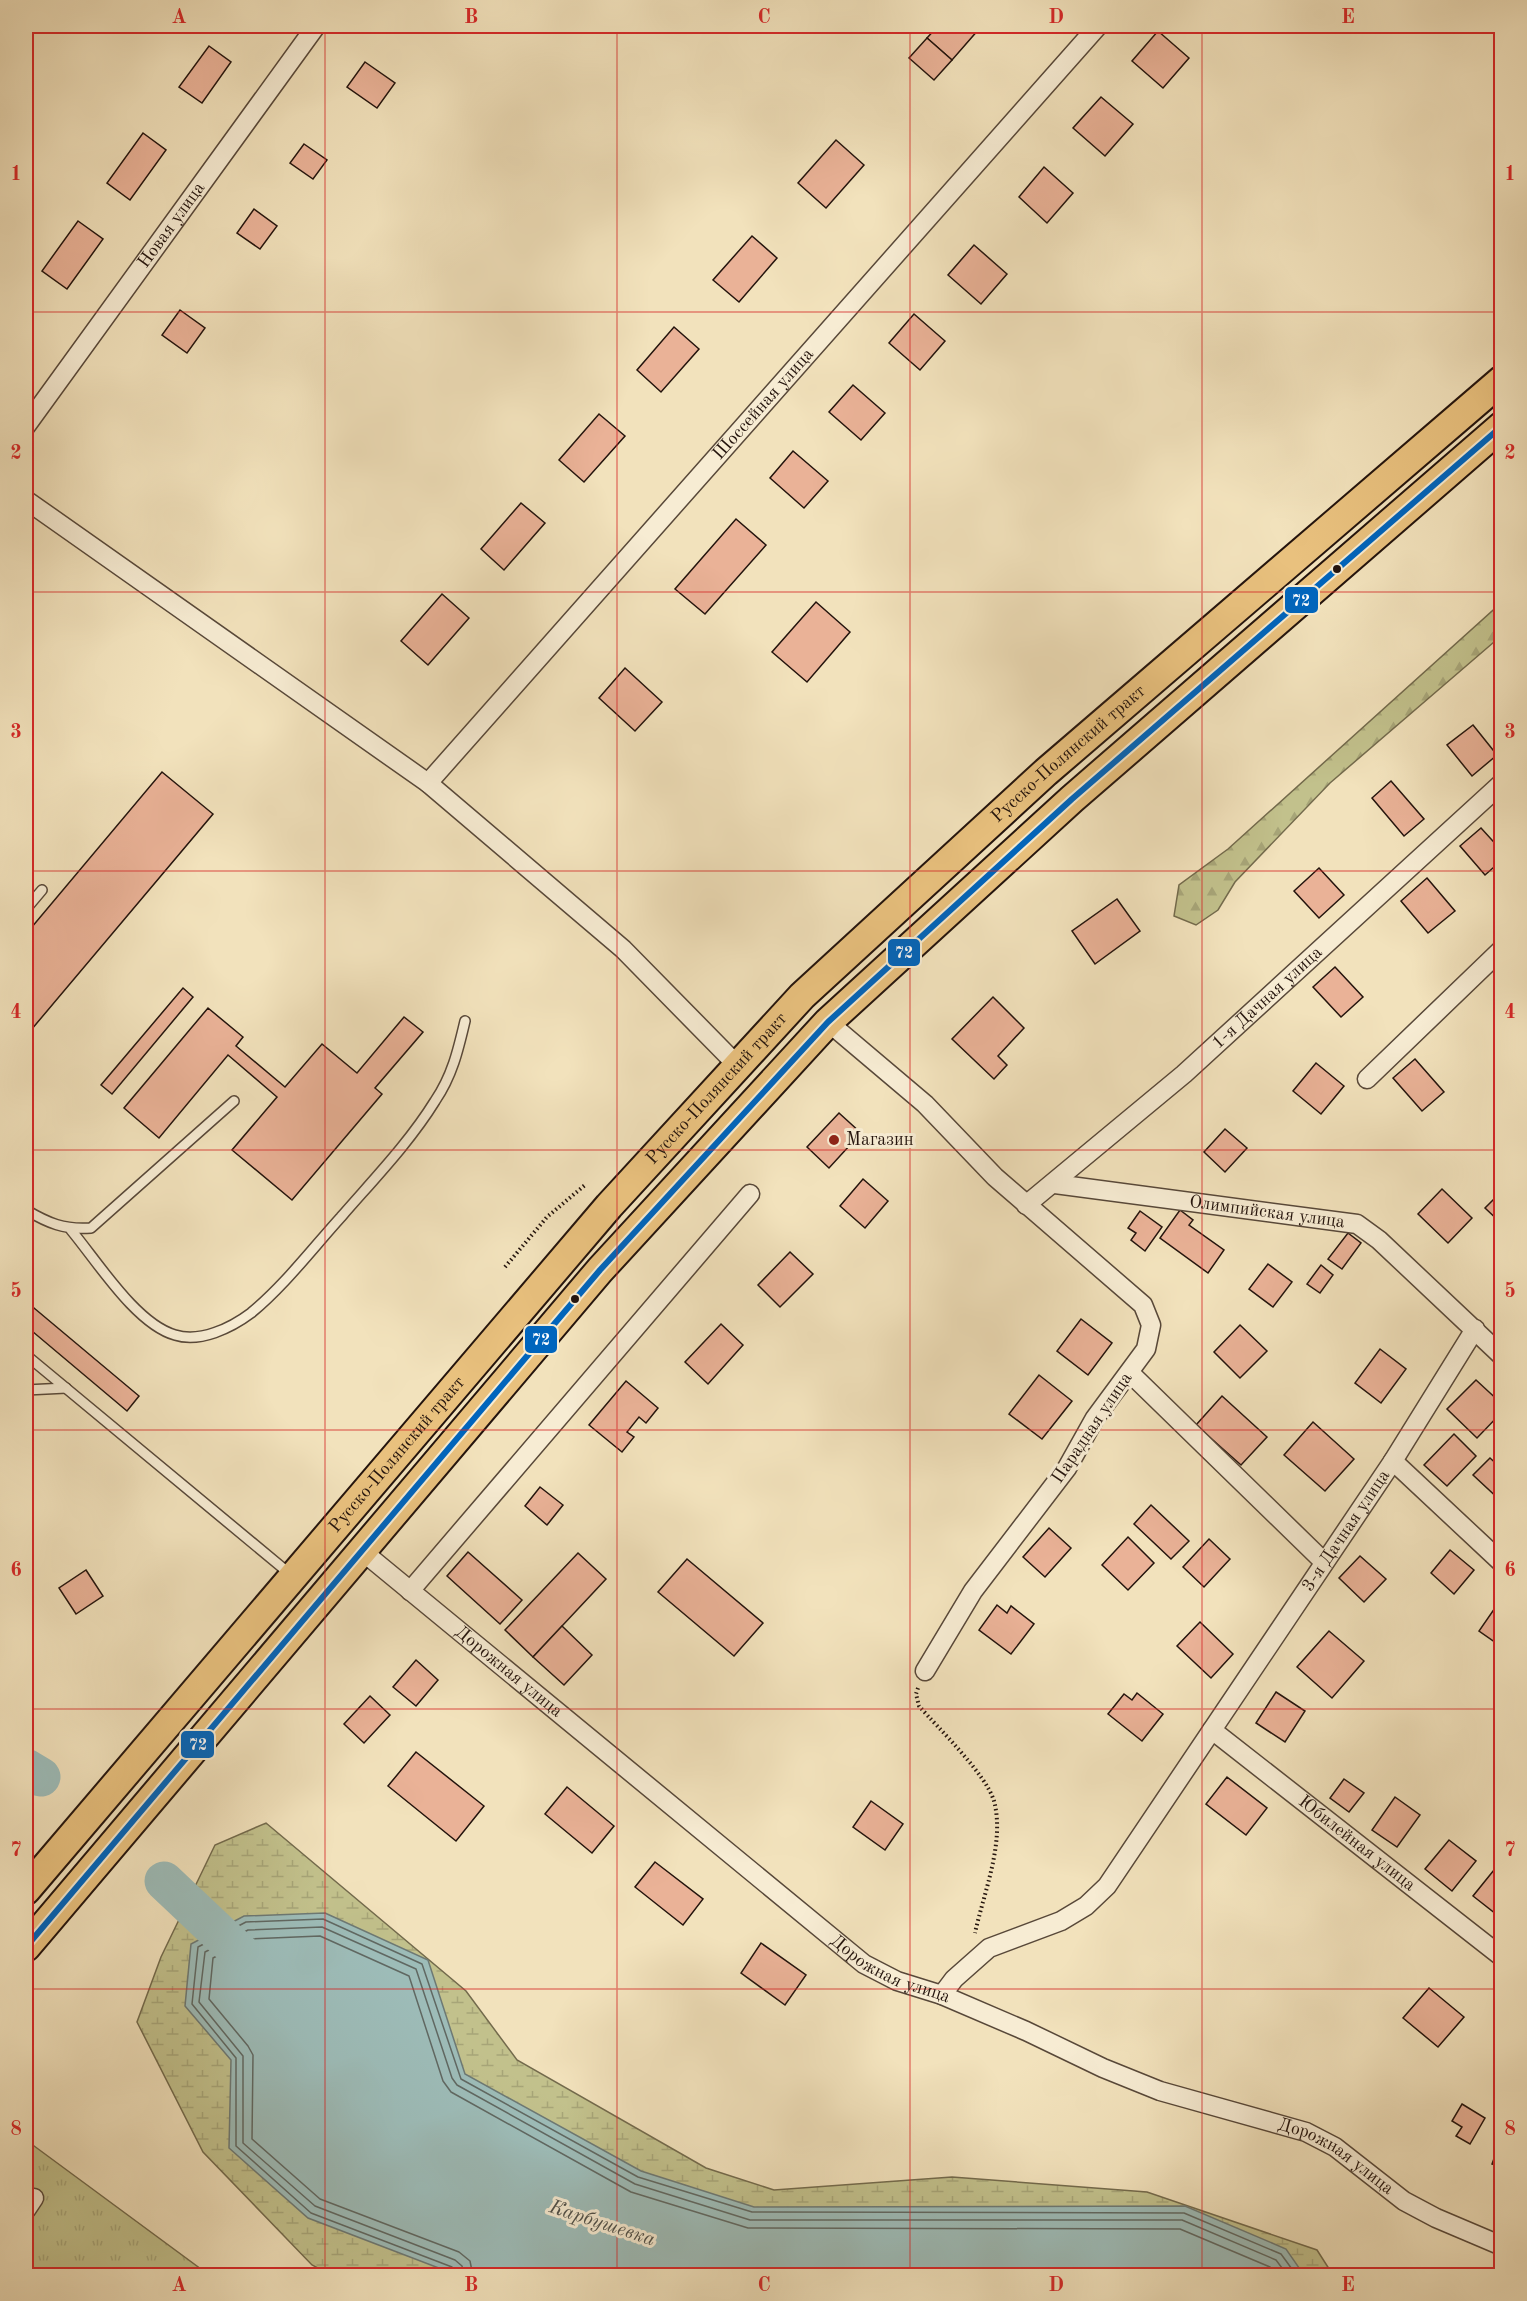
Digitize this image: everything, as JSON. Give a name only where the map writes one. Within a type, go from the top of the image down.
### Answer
[{"type":"main road","name":"Русско-Полянский тракт","points":[[26,1890],[609,1206],[736,1064],[802,996],[1046,772],[1502,380]]},
{"type":"main road","name":"Русско-Полянский тракт","points":[[26,1947],[600,1270],[828,1022],[1072,799],[1502,426]]},
{"type":"street","name":"Новая улица","points":[[26,426],[316,26]]},
{"type":"street","name":"Шоссейная улица","points":[[428,783],[1098,26]]},
{"type":"street","points":[[26,500],[428,783],[623,949],[736,1064]]},
{"type":"street","name":"1-я Дачная улица","points":[[1026,1205],[1055,1184],[1184,1074],[1502,783]]},
{"type":"street","points":[[1367,1079],[1502,949]]},
{"type":"street","name":"Парадная улица","points":[[828,1022],[925,1104],[995,1178],[1143,1305],[1151,1325],[1146,1349],[1095,1418],[1067,1468],[973,1591],[925,1671]]},
{"type":"street","name":"Олимпийская улица","points":[[1055,1184],[1357,1224],[1379,1240],[1502,1356]]},
{"type":"street","points":[[410,1591],[750,1194]]},
{"type":"street","name":"3-я Дачная улица","points":[[942,1995],[968,1966],[989,1948],[1061,1921],[1086,1906],[1100,1892],[1144,1833],[1393,1461],[1475,1329]]},
{"type":"street","points":[[1130,1373],[1324,1562]]},
{"type":"street","points":[[1393,1461],[1502,1563]]},
{"type":"street","name":"Дорожная улица","points":[[362,1551],[864,1964],[897,1981],[942,1995],[1026,2031],[1103,2068],[1161,2091],[1306,2133],[1335,2147],[1404,2200],[1436,2218],[1502,2246]]},
{"type":"street","name":"Юбилейная улица","points":[[1212,1730],[1502,1957]]},
{"type":"lane","points":[[26,909],[42,890]]},
{"type":"lane","points":[[72,1230],[128,1300],[152,1322],[175,1335],[197,1338],[230,1326],[251,1312],[297,1268],[395,1155],[435,1102],[454,1067],[465,1021]]},
{"type":"lane","points":[[26,1210],[50,1224],[72,1230],[90,1228],[109,1214],[234,1101]]},
{"type":"lane","points":[[26,1355],[292,1576]]},
{"type":"lane","points":[[26,1390],[66,1388]]},
{"type":"path","points":[[505,1267],[548,1217],[585,1185]]},
{"type":"path","points":[[925,1671],[916,1694],[919,1706],[975,1770],[993,1799],[997,1837],[968,1966]]},
{"type":"green space","points":[[1501,603],[1501,636],[1330,783],[1235,882],[1218,910],[1196,925],[1174,916],[1179,885],[1228,849]]},
{"type":"green space","points":[[266,1823],[466,1991],[517,2060],[706,2168],[774,2190],[952,2177],[1147,2192],[1317,2250],[1333,2275],[331,2275],[312,2265],[203,2152],[137,2022],[161,1957],[215,1845]]},
{"type":"green space","points":[[26,2140],[209,2275],[26,2275]]},
{"type":"water","points":[[325,1913],[428,1960],[465,2074],[641,2171],[754,2207],[1185,2206],[1286,2249],[1304,2275],[457,2275],[308,2218],[229,2148],[231,2060],[185,2006],[191,1944],[244,1916]]},
{"type":"building","points":[[938,26],[975,26],[979,29],[952,60],[927,38]]},
{"type":"building","points":[[1158,31],[1189,58],[1163,88],[1132,61]]},
{"type":"building","points":[[927,38],[952,60],[934,80],[909,58]]},
{"type":"building","points":[[209,46],[231,62],[202,103],[179,87]]},
{"type":"building","points":[[365,62],[395,83],[377,108],[347,87]]},
{"type":"building","points":[[1101,97],[1133,124],[1105,156],[1073,128]]},
{"type":"building","points":[[143,133],[166,150],[130,200],[107,183]]},
{"type":"building","points":[[836,140],[864,165],[826,208],[798,183]]},
{"type":"building","points":[[304,144],[327,160],[313,179],[290,163]]},
{"type":"building","points":[[1044,167],[1073,193],[1047,223],[1019,197]]},
{"type":"building","points":[[254,209],[277,226],[260,249],[237,233]]},
{"type":"building","points":[[78,221],[103,239],[67,289],[42,271]]},
{"type":"building","points":[[752,236],[777,258],[739,302],[713,280]]},
{"type":"building","points":[[974,245],[1007,274],[981,304],[948,275]]},
{"type":"building","points":[[180,310],[205,328],[187,353],[162,335]]},
{"type":"building","points":[[914,314],[945,341],[920,370],[889,343]]},
{"type":"building","points":[[674,327],[699,349],[661,392],[637,370]]},
{"type":"building","points":[[853,385],[885,413],[861,440],[829,412]]},
{"type":"building","points":[[599,414],[625,436],[584,482],[559,460]]},
{"type":"building","points":[[793,451],[828,481],[804,508],[770,478]]},
{"type":"building","points":[[521,503],[545,523],[504,570],[481,549]]},
{"type":"building","points":[[736,519],[766,545],[705,614],[675,589]]},
{"type":"building","points":[[442,594],[469,618],[428,665],[401,641]]},
{"type":"building","points":[[816,602],[850,632],[807,682],[772,652]]},
{"type":"building","points":[[625,668],[662,702],[635,731],[599,698]]},
{"type":"building","points":[[1473,725],[1497,755],[1472,776],[1447,745]]},
{"type":"building","points":[[162,772],[213,814],[26,1036],[26,934]]},
{"type":"building","points":[[1391,781],[1424,819],[1404,836],[1372,798]]},
{"type":"building","points":[[1481,828],[1502,851],[1502,860],[1485,875],[1460,846]]},
{"type":"building","points":[[1319,868],[1344,895],[1319,918],[1294,891]]},
{"type":"building","points":[[1427,878],[1455,911],[1428,933],[1401,901]]},
{"type":"building","points":[[1117,899],[1140,931],[1095,964],[1072,931]]},
{"type":"building","points":[[1335,967],[1363,997],[1341,1017],[1313,987]]},
{"type":"building","points":[[183,988],[193,997],[112,1094],[101,1085]]},
{"type":"building","points":[[993,997],[1024,1028],[998,1056],[1007,1065],[994,1079],[952,1039]]},
{"type":"building","points":[[208,1008],[243,1037],[236,1046],[285,1087],[322,1044],[357,1073],[404,1017],[423,1032],[375,1088],[382,1094],[292,1200],[232,1150],[277,1097],[228,1055],[159,1138],[124,1108]]},
{"type":"building","points":[[1415,1059],[1444,1092],[1422,1111],[1393,1078]]},
{"type":"building","points":[[1316,1063],[1344,1086],[1321,1114],[1293,1091]]},
{"type":"building","name":"Магазин","points":[[839,1113],[861,1133],[829,1168],[807,1147]]},
{"type":"building","points":[[1225,1129],[1247,1148],[1225,1172],[1204,1152]]},
{"type":"building","points":[[863,1179],[888,1201],[865,1228],[840,1206]]},
{"type":"building","points":[[1442,1189],[1472,1218],[1448,1243],[1418,1214]]},
{"type":"building","points":[[1502,1191],[1502,1224],[1485,1208]]},
{"type":"building","points":[[1180,1210],[1193,1220],[1189,1225],[1224,1250],[1208,1273],[1160,1238]]},
{"type":"building","points":[[1140,1211],[1162,1227],[1145,1251],[1131,1240],[1136,1233],[1128,1228]]},
{"type":"building","points":[[1348,1233],[1361,1243],[1342,1269],[1328,1259]]},
{"type":"building","points":[[790,1252],[813,1274],[780,1307],[758,1285]]},
{"type":"building","points":[[1268,1264],[1292,1282],[1273,1307],[1249,1289]]},
{"type":"building","points":[[1321,1265],[1333,1275],[1320,1293],[1307,1284]]},
{"type":"building","points":[[34,1308],[139,1396],[127,1411],[26,1326],[26,1319]]},
{"type":"building","points":[[1081,1319],[1112,1343],[1088,1375],[1057,1351]]},
{"type":"building","points":[[721,1324],[743,1345],[708,1384],[685,1362]]},
{"type":"building","points":[[1240,1325],[1267,1351],[1240,1378],[1214,1352]]},
{"type":"building","points":[[1380,1349],[1406,1369],[1381,1403],[1355,1383]]},
{"type":"building","points":[[1039,1375],[1072,1401],[1042,1439],[1009,1414]]},
{"type":"building","points":[[1476,1380],[1502,1404],[1502,1412],[1477,1438],[1447,1409]]},
{"type":"building","points":[[626,1381],[658,1408],[646,1423],[639,1417],[627,1432],[634,1437],[622,1452],[589,1425]]},
{"type":"building","points":[[1222,1396],[1267,1437],[1241,1465],[1196,1425]]},
{"type":"building","points":[[1313,1422],[1354,1459],[1325,1491],[1284,1455]]},
{"type":"building","points":[[1454,1434],[1476,1456],[1447,1486],[1424,1465]]},
{"type":"building","points":[[1490,1458],[1502,1469],[1502,1502],[1473,1475]]},
{"type":"building","points":[[540,1487],[563,1505],[547,1525],[525,1506]]},
{"type":"building","points":[[1151,1505],[1189,1541],[1171,1559],[1134,1524]]},
{"type":"building","points":[[1049,1528],[1071,1548],[1045,1577],[1023,1557]]},
{"type":"building","points":[[1128,1537],[1154,1563],[1128,1590],[1102,1565]]},
{"type":"building","points":[[1209,1539],[1230,1559],[1204,1587],[1183,1567]]},
{"type":"building","points":[[1450,1550],[1474,1570],[1454,1594],[1431,1573]]},
{"type":"building","points":[[468,1552],[522,1600],[500,1624],[447,1576]]},
{"type":"building","points":[[578,1553],[606,1579],[533,1657],[505,1630]]},
{"type":"building","points":[[1360,1556],[1386,1579],[1364,1602],[1339,1578]]},
{"type":"building","points":[[687,1559],[763,1623],[734,1656],[658,1592]]},
{"type":"building","points":[[86,1570],[103,1596],[76,1614],[59,1588]]},
{"type":"building","points":[[997,1605],[1007,1613],[1011,1606],[1034,1624],[1011,1654],[979,1630]]},
{"type":"building","points":[[1497,1605],[1502,1608],[1502,1647],[1479,1631]]},
{"type":"building","points":[[1200,1622],[1233,1654],[1211,1678],[1177,1646]]},
{"type":"building","points":[[562,1626],[592,1655],[564,1685],[533,1657]]},
{"type":"building","points":[[1329,1631],[1364,1661],[1332,1698],[1297,1667]]},
{"type":"building","points":[[416,1660],[438,1680],[416,1706],[393,1687]]},
{"type":"building","points":[[1276,1692],[1305,1711],[1285,1742],[1256,1723]]},
{"type":"building","points":[[1137,1693],[1163,1714],[1142,1741],[1108,1714],[1124,1694],[1132,1700]]},
{"type":"building","points":[[370,1696],[390,1715],[364,1743],[344,1724]]},
{"type":"building","points":[[416,1752],[484,1806],[456,1841],[388,1786]]},
{"type":"building","points":[[1227,1777],[1267,1808],[1246,1835],[1206,1804]]},
{"type":"building","points":[[1344,1779],[1364,1793],[1349,1812],[1330,1798]]},
{"type":"building","points":[[567,1787],[614,1826],[592,1853],[545,1814]]},
{"type":"building","points":[[1395,1797],[1420,1815],[1397,1847],[1372,1830]]},
{"type":"building","points":[[871,1801],[903,1824],[885,1850],[853,1827]]},
{"type":"building","points":[[1449,1840],[1476,1861],[1452,1891],[1425,1869]]},
{"type":"building","points":[[655,1862],[703,1899],[683,1925],[635,1887]]},
{"type":"building","points":[[1498,1865],[1502,1868],[1502,1908],[1496,1914],[1473,1896]]},
{"type":"building","points":[[761,1943],[806,1975],[785,2005],[741,1973]]},
{"type":"building","points":[[1429,1988],[1464,2017],[1438,2047],[1403,2018]]},
{"type":"building","points":[[1462,2104],[1485,2118],[1470,2144],[1456,2136],[1462,2127],[1452,2121]]},
{"type":"building","points":[[1502,2137],[1502,2167],[1492,2164]]},
{"type":"waterway","name":"Карбушевка","points":[[26,1768],[41,1777]]},
{"type":"waterway","name":"Карбушевка","points":[[164,1881],[255,1967]]},
{"type":"transit line","name":"72","points":[[26,1947],[600,1270],[828,1022],[1072,799],[1502,426]]},
{"type":"place","name":"Магазин","points":[[834,1140]]}]
